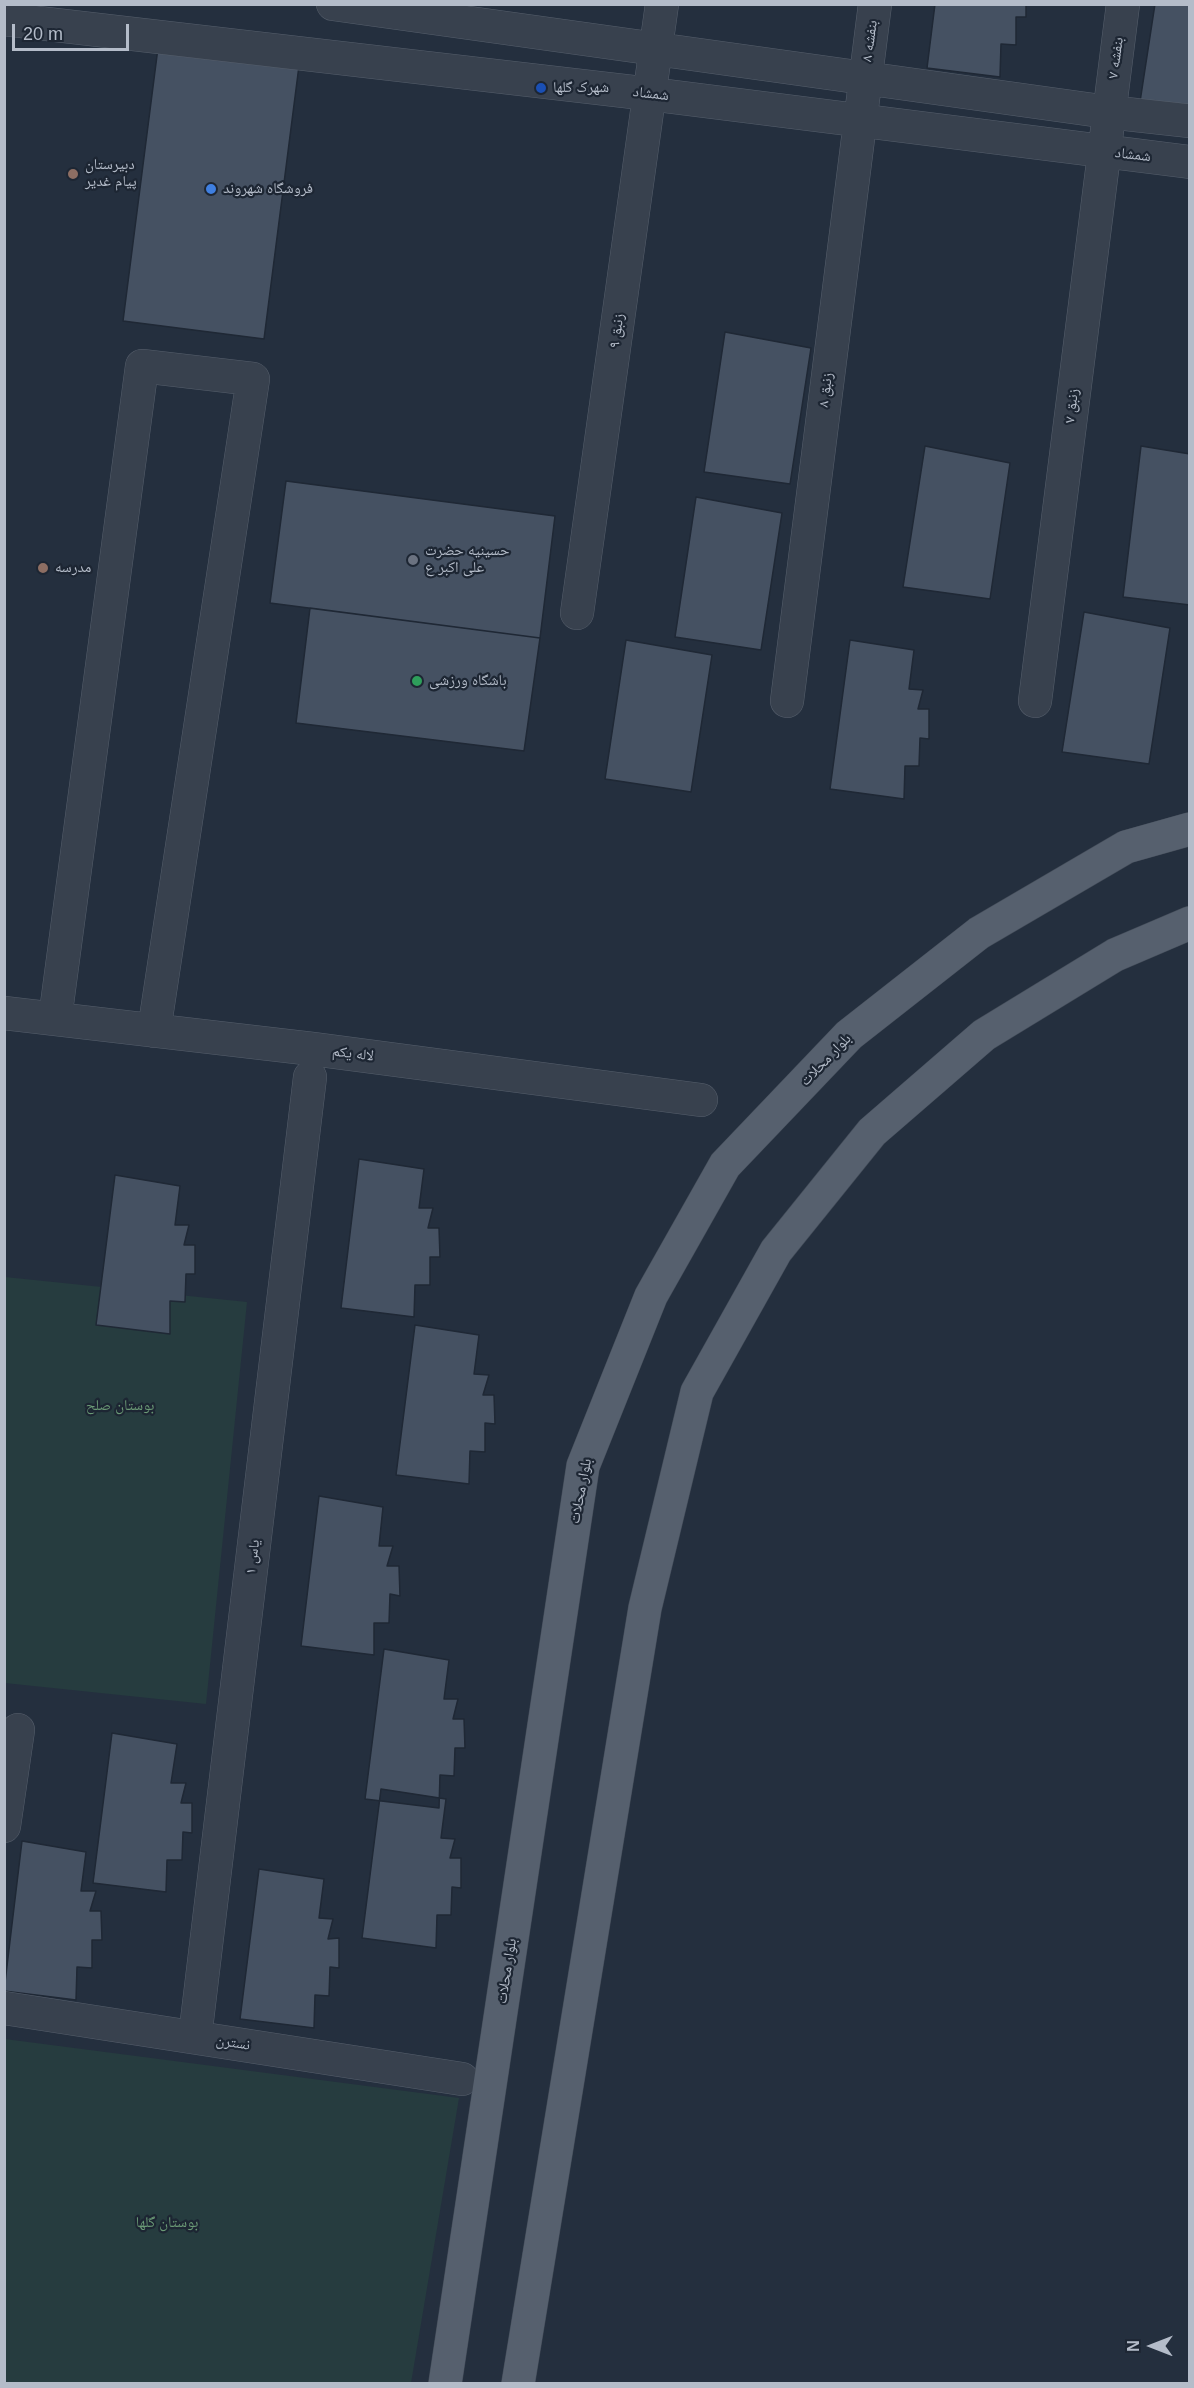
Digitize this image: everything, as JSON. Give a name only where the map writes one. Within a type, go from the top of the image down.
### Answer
[{"type":"main road","name":"بلوار محلات","points":[[445,2384],[583,1466],[651,1296],[724,1165],[849,1035],[979,933],[1126,848],[1190,829]]},
{"type":"main road","points":[[518,2384],[645,1608],[697,1392],[776,1251],[872,1132],[984,1035],[1115,955],[1190,923]]},
{"type":"street","points":[[333,4],[453,13],[656,50],[1108,112],[1190,121]]},
{"type":"street","name":"زنبق ۹","points":[[577,613],[662,4]]},
{"type":"street","name":"بنفشه ۸","points":[[865,78],[875,4]]},
{"type":"street","name":"بنفشه ۷","points":[[1108,112],[1123,4]]},
{"type":"street","name":"شمشاد","points":[[4,19],[650,94],[1190,162]]},
{"type":"street","name":"زنبق ۸","points":[[787,701],[865,78]]},
{"type":"street","name":"زنبق ۷","points":[[1035,701],[1108,112]]},
{"type":"street","points":[[55,1019],[142,366],[253,379],[154,1030]]},
{"type":"street","name":"لاله یکم","points":[[4,1013],[314,1049],[700,1100]]},
{"type":"street","name":"یاس ۱","points":[[195,2037],[310,1077]]},
{"type":"street","points":[[4,1826],[18,1730]]},
{"type":"street","name":"نسترن","points":[[4,2008],[462,2079]]},
{"type":"green space","name":"بوستان صلح","points":[[5,1277],[247,1302],[206,1704],[5,1683]]},
{"type":"green space","name":"بوستان گلها","points":[[5,2039],[459,2098],[411,2383],[5,2383]]},
{"type":"building","points":[[935,4],[1026,4],[1026,17],[1016,17],[1016,45],[1001,44],[1000,77],[927,68]]},
{"type":"building","points":[[1155,4],[1190,4],[1190,135],[1136,128]]},
{"type":"building","name":"فروشگاه شهروند","points":[[159,40],[300,58],[264,339],[123,321]]},
{"type":"building","points":[[725,332],[811,348],[790,484],[704,472]]},
{"type":"building","points":[[925,446],[1010,463],[990,599],[903,587]]},
{"type":"building","points":[[1141,446],[1190,454],[1190,605],[1123,597]]},
{"type":"building","name":"حسینیه حضرت علی اکبر ع","points":[[286,481],[555,516],[540,638],[270,603]]},
{"type":"building","points":[[696,497],[782,513],[761,650],[675,637]]},
{"type":"building","name":"باشگاه ورزشی","points":[[310,608],[540,638],[524,751],[296,723]]},
{"type":"building","points":[[1084,612],[1170,628],[1149,764],[1062,752]]},
{"type":"building","points":[[626,640],[712,655],[691,792],[605,779]]},
{"type":"building","points":[[850,640],[914,650],[909,689],[923,690],[918,709],[929,709],[929,739],[920,738],[919,766],[905,766],[904,799],[830,789]]},
{"type":"building","points":[[359,1159],[424,1169],[419,1208],[433,1208],[428,1228],[439,1228],[440,1257],[430,1257],[430,1285],[415,1285],[414,1317],[341,1308]]},
{"type":"building","points":[[115,1175],[180,1186],[175,1225],[189,1225],[184,1245],[195,1245],[195,1274],[186,1274],[185,1302],[170,1301],[170,1334],[96,1325]]},
{"type":"building","points":[[415,1325],[479,1335],[474,1374],[489,1375],[483,1395],[494,1395],[495,1424],[485,1423],[485,1452],[470,1451],[469,1484],[396,1475]]},
{"type":"building","points":[[319,1496],[383,1507],[379,1546],[393,1546],[387,1566],[399,1566],[400,1596],[390,1594],[389,1623],[374,1623],[374,1655],[301,1646]]},
{"type":"building","points":[[384,1649],[449,1660],[444,1699],[458,1699],[453,1719],[464,1719],[465,1748],[455,1748],[454,1776],[440,1775],[439,1808],[365,1799]]},
{"type":"building","points":[[112,1733],[177,1744],[171,1783],[186,1783],[181,1803],[192,1803],[192,1833],[183,1832],[182,1860],[167,1860],[166,1892],[93,1883]]},
{"type":"building","points":[[381,1789],[446,1799],[441,1838],[455,1839],[450,1858],[461,1858],[461,1888],[452,1887],[451,1915],[437,1915],[436,1948],[362,1938]]},
{"type":"building","points":[[22,1841],[86,1852],[81,1891],[96,1891],[90,1911],[101,1911],[102,1940],[92,1940],[92,1968],[77,1967],[76,2000],[4,1991]]},
{"type":"building","points":[[259,1869],[324,1879],[319,1918],[333,1919],[328,1939],[339,1938],[339,1968],[330,1967],[329,1996],[315,1995],[314,2028],[240,2019]]},
{"type":"place","name":"شهرک گلها","points":[[541,88]]},
{"type":"place","name":"دبیرستان پیام غدیر","points":[[73,174]]},
{"type":"place","name":"فروشگاه شهروند","points":[[211,189]]},
{"type":"place","name":"حسینیه حضرت علی اکبر ع","points":[[413,560]]},
{"type":"place","name":"مدرسه","points":[[43,568]]},
{"type":"place","name":"باشگاه ورزشی","points":[[417,681]]}]
